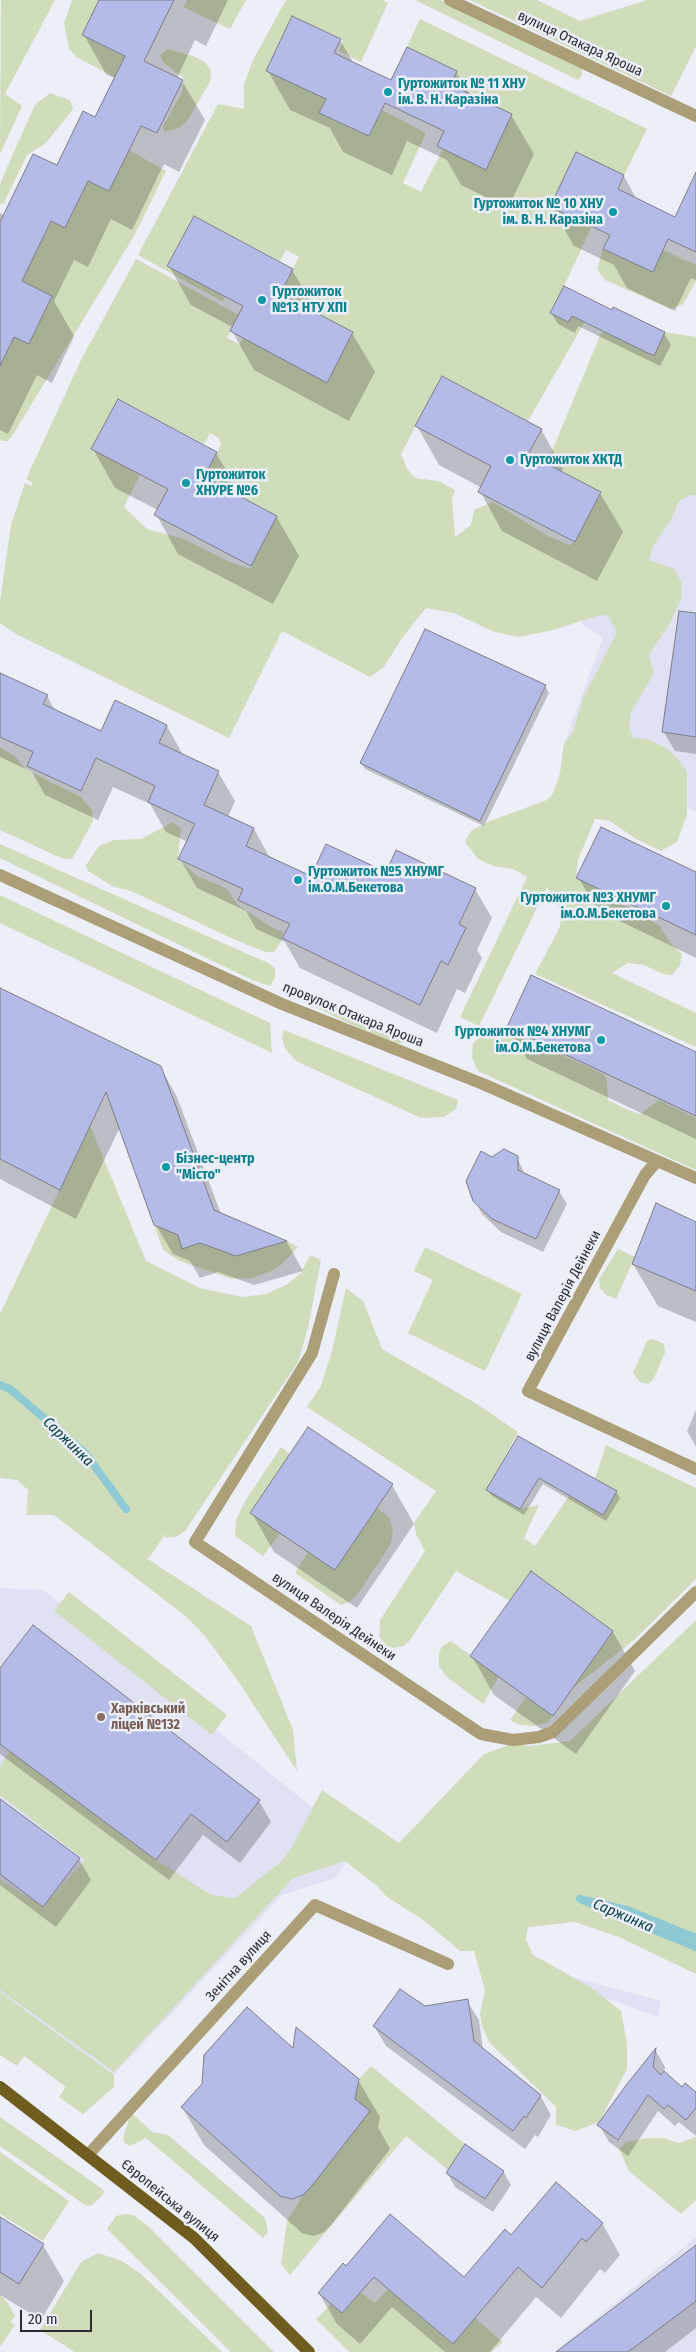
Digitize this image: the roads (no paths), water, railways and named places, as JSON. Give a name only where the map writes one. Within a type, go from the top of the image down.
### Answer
[{"type":"main road","name":"Європейська вулиця","points":[[0,2087],[194,2238],[309,2352]]},
{"type":"street","name":"вулиця Отакара Яроша","points":[[450,0],[696,116]]},
{"type":"street","name":"провулок Отакара Яроша","points":[[0,876],[282,1004],[483,1084],[696,1178]]},
{"type":"street","name":"вулиця Валерія Дейнеки","points":[[657,1161],[646,1175],[528,1391],[696,1469]]},
{"type":"street","name":"вулиця Валерія Дейнеки","points":[[334,1274],[312,1353],[195,1542],[481,1734],[513,1740],[539,1737],[553,1732],[696,1592]]},
{"type":"street","name":"Зенітна вулиця","points":[[88,2155],[315,1905],[448,1964]]},
{"type":"waterway","name":"Саржинка","points":[[0,1385],[10,1389],[85,1453],[126,1509]]},
{"type":"waterway","name":"Саржинка","points":[[696,1938],[627,1910],[580,1899],[696,1947]]},
{"type":"place","name":"Гуртожиток № 11 ХНУ ім. В. Н. Каразіна","points":[[388,92]]},
{"type":"place","name":"Гуртожиток № 10 ХНУ ім. В. Н. Каразіна","points":[[613,212]]},
{"type":"place","name":"Гуртожиток №13 НТУ ХПІ","points":[[262,300]]},
{"type":"place","name":"Гуртожиток ХКТД","points":[[510,460]]},
{"type":"place","name":"Гуртожиток ХНУРЕ №6","points":[[186,483]]},
{"type":"place","name":"Гуртожиток №5 ХНУМГ ім.О.М.Бекетова","points":[[298,880]]},
{"type":"place","name":"Гуртожиток №3 ХНУМГ ім.О.М.Бекетова","points":[[666,906]]},
{"type":"place","name":"Гуртожиток №4 ХНУМГ ім.О.М.Бекетова","points":[[601,1040]]},
{"type":"place","name":"Бізнес-центр \"Місто\"","points":[[166,1167]]},
{"type":"place","name":"Харківський ліцей №132","points":[[101,1717]]}]
